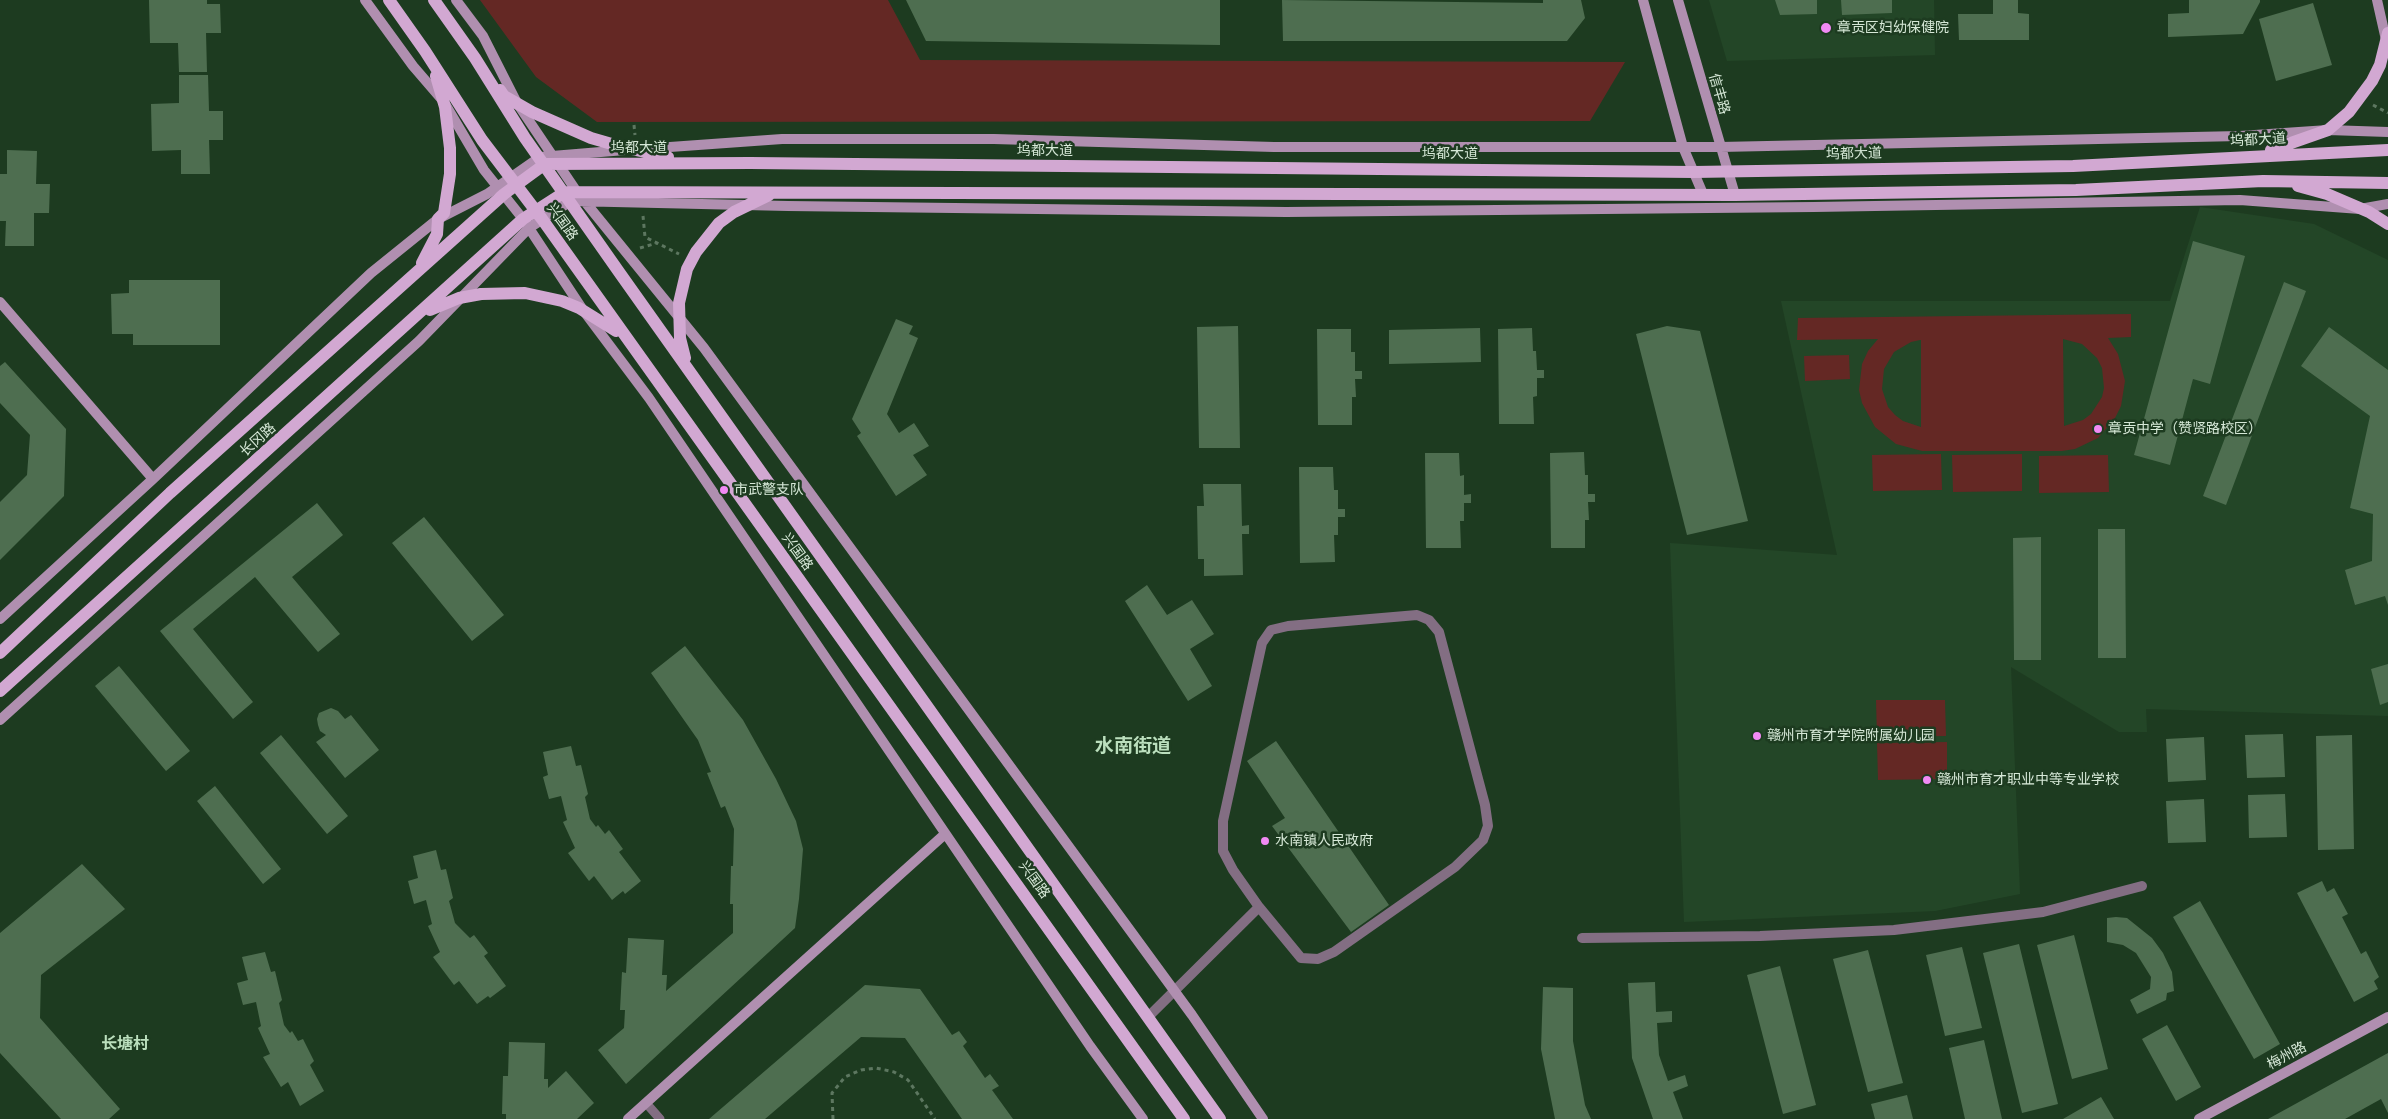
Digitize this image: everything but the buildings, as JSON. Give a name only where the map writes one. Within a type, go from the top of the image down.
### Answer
[{"type":"main road","name":"兴国路","points":[[389,0],[426,51],[482,140],[539,215],[626,340],[1109,1010],[1184,1119]]},
{"type":"main road","name":"兴国路","points":[[434,0],[475,58],[525,138],[548,160],[574,197],[618,272],[691,372],[1220,1119]]},
{"type":"main road","points":[[2262,155],[2328,130],[2362,98],[2380,65],[2388,40]]},
{"type":"main road","points":[[415,274],[437,234],[438,220],[444,213],[450,168],[444,102],[434,69],[426,51]]},
{"type":"main road","points":[[475,58],[504,96],[568,129],[630,149],[685,160],[750,163]]},
{"type":"main road","name":"坞都大道","points":[[548,160],[1694,172],[2073,166],[2388,150]]},
{"type":"main road","points":[[514,181],[548,160]]},
{"type":"main road","name":"长冈路","points":[[0,653],[170,493],[415,274],[501,190],[514,181]]},
{"type":"main road","points":[[539,215],[574,197],[786,191],[1735,195],[2076,190],[2263,181],[2388,183]]},
{"type":"main road","points":[[2263,181],[2292,184],[2309,189],[2360,209],[2388,224]]},
{"type":"main road","points":[[691,372],[680,338],[678,318],[682,286],[691,261],[706,237],[719,223],[745,205],[786,191]]},
{"type":"main road","name":"长冈路","points":[[0,691],[419,315],[539,215]]},
{"type":"main road","points":[[419,315],[464,297],[503,292],[525,293],[562,301],[583,310],[612,327],[626,340]]},
{"type":"street","points":[[365,0],[414,66],[444,102],[484,170],[526,224],[583,310],[649,398],[1090,1046],[1143,1119]]},
{"type":"street","points":[[456,0],[483,36],[548,160],[630,149],[782,139],[994,139],[1274,147],[1720,147],[2240,136],[2328,130],[2388,132]]},
{"type":"street","points":[[1643,0],[1683,147],[1702,194]]},
{"type":"street","name":"信丰路","points":[[1678,0],[1735,195]]},
{"type":"street","points":[[2377,0],[2388,40]]},
{"type":"street","points":[[1,615],[153,479],[371,274],[438,220],[501,190]]},
{"type":"street","points":[[574,197],[745,205],[1286,212],[1814,207],[2240,200],[2360,209],[2388,204]]},
{"type":"street","points":[[574,197],[704,348],[1174,990],[1264,1119]]},
{"type":"street","points":[[0,720],[218,525],[419,341],[464,297],[526,224]]},
{"type":"street","points":[[0,302],[153,479]]},
{"type":"street","points":[[1417,615],[1429,620],[1439,632],[1486,805],[1488,826],[1483,840],[1455,867],[1334,952],[1318,960],[1301,958],[1258,906],[1232,870],[1223,851],[1223,821],[1262,643],[1271,630],[1288,626],[1417,615]]},
{"type":"street","points":[[628,1119],[945,834]]},
{"type":"street","points":[[1582,938],[1760,936],[1894,930],[2043,912],[2142,886]]},
{"type":"street","points":[[1148,1017],[1258,906]]},
{"type":"street","name":"梅州路","points":[[2199,1119],[2388,1017]]},
{"type":"lane","points":[[646,1103],[660,1119]]},
{"type":"path","points":[[645,237],[691,261]]},
{"type":"path","points":[[833,1119],[832,1093],[845,1077],[862,1070],[876,1068],[894,1072],[908,1080],[935,1119]]},
{"type":"shaded area","points":[[480,0],[888,0],[920,60],[1625,62],[1590,121],[597,122],[536,77]]},
{"type":"shaded area","name":"章贡区妇幼保健院","points":[[1709,0],[1934,0],[1935,55],[1727,61]]},
{"type":"shaded area","name":"章贡中学（赞贤路校区）","points":[[2200,207],[2314,224],[2388,260],[2388,716],[2146,709],[2147,732],[2119,732],[2011,667],[2020,894],[1935,911],[1684,922],[1670,543],[1837,555],[1781,301],[2170,301]]},
{"type":"shaded area","points":[[2131,314],[2131,337],[2108,338],[2118,354],[2125,381],[2121,406],[2115,418],[2098,438],[2075,449],[2062,451],[1922,451],[1896,444],[1875,427],[1862,403],[1859,390],[1862,364],[1868,351],[1878,339],[1797,340],[1798,318]],"holes":[[[2063,339],[2082,344],[2097,358],[2102,368],[2104,388],[2102,397],[2091,414],[2083,420],[2064,426]],[[1921,340],[1921,427],[1903,421],[1895,415],[1888,407],[1882,389],[1884,369],[1894,352],[1911,342]]]},
{"type":"shaded area","points":[[1849,355],[1850,379],[1805,381],[1804,356]]},
{"type":"shaded area","points":[[1941,454],[1942,490],[1873,491],[1872,455]]},
{"type":"shaded area","points":[[2022,454],[2022,491],[1953,492],[1952,455]]},
{"type":"shaded area","points":[[2108,455],[2109,492],[2039,493],[2039,456]]},
{"type":"shaded area","points":[[1876,700],[1945,700],[1946,736],[1877,737]]},
{"type":"shaded area","points":[[1947,742],[1947,779],[1878,780],[1877,743]]},
{"type":"place","name":"章贡区妇幼保健院","points":[[1826,28]]},
{"type":"place","name":"章贡中学（赞贤路校区）","points":[[2098,429]]},
{"type":"place","name":"市武警支队","points":[[724,490]]},
{"type":"place","name":"赣州市育才学院附属幼儿园","points":[[1757,736]]},
{"type":"place","name":"赣州市育才职业中等专业学校","points":[[1927,780]]},
{"type":"place","name":"水南镇人民政府","points":[[1265,841]]},
{"type":"district","name":"水南街道","points":[[1133,747]]},
{"type":"district","name":"长塘村","points":[[125,1044]]}]
